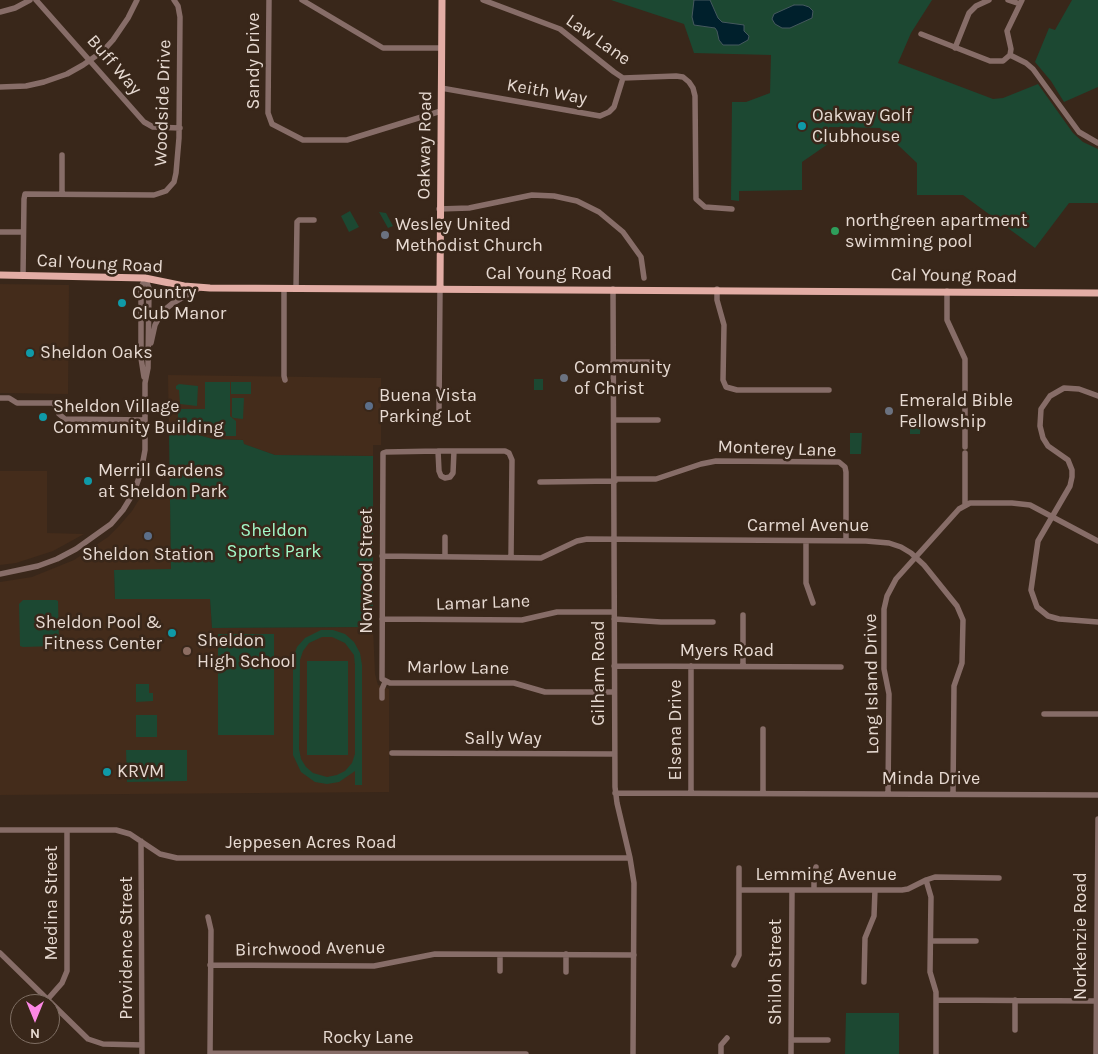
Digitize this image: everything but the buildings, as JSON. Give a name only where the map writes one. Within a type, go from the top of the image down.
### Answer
[{"type":"main road","name":"Oakway Road","points":[[440,289],[439,209],[442,0]]},
{"type":"main road","name":"Cal Young Road","points":[[0,276],[145,278],[201,287],[296,289],[613,289],[1098,293]]},
{"type":"street","points":[[0,12],[15,8],[30,0]]},
{"type":"street","name":"Buff Way","points":[[36,0],[147,124],[157,128],[180,128]]},
{"type":"street","points":[[0,86],[26,86],[44,82],[67,74],[90,61],[108,46],[118,34],[137,0]]},
{"type":"street","name":"Woodside Drive","points":[[23,276],[24,195],[28,193],[154,195],[162,193],[174,182],[180,128],[180,17],[178,6],[174,0]]},
{"type":"street","name":"Sandy Drive","points":[[269,0],[268,113],[272,124],[303,140],[347,140],[440,111]]},
{"type":"street","points":[[302,0],[383,48],[442,48]]},
{"type":"street","name":"Law Lane","points":[[483,0],[560,29],[623,78],[676,76],[683,77],[689,82],[695,96],[696,199],[701,205],[711,209],[732,209]]},
{"type":"street","points":[[955,48],[969,13],[976,6],[989,0]]},
{"type":"street","points":[[921,34],[990,61],[1003,61],[1010,55],[1011,47],[1007,31],[1021,2],[1008,0]]},
{"type":"street","points":[[1010,55],[1033,69],[1076,129],[1087,138],[1098,143]]},
{"type":"street","name":"Keith Way","points":[[441,88],[600,116],[606,114],[614,107],[623,78]]},
{"type":"street","points":[[62,155],[62,194]]},
{"type":"street","points":[[169,188],[174,194]]},
{"type":"street","points":[[439,209],[469,208],[532,196],[554,196],[576,201],[599,212],[623,232],[640,257],[644,278]]},
{"type":"street","points":[[296,289],[297,222],[299,220],[314,220]]},
{"type":"street","points":[[0,232],[23,232]]},
{"type":"street","points":[[145,278],[149,288],[148,368]]},
{"type":"street","points":[[0,574],[24,570],[62,556],[92,539],[116,518],[131,498],[142,472],[145,450],[145,383],[141,358],[141,288],[145,278]]},
{"type":"street","points":[[145,383],[152,336],[158,318],[170,304],[201,287]]},
{"type":"street","points":[[284,288],[285,380]]},
{"type":"street","name":"Oakway Road","points":[[439,410],[440,289]]},
{"type":"street","name":"Gilham Road","points":[[613,289],[615,793],[634,883],[633,1054]]},
{"type":"street","points":[[717,290],[717,300],[724,325],[723,380],[726,386],[737,390],[829,390]]},
{"type":"street","points":[[947,292],[946,320],[965,359],[965,504],[1021,503],[1033,507],[1098,541]]},
{"type":"street","points":[[614,362],[653,362]]},
{"type":"street","points":[[1098,396],[1079,389],[1064,388],[1050,396],[1041,409],[1040,426],[1043,438],[1048,446],[1068,460],[1072,474],[1070,486],[1039,537],[1031,590],[1040,611],[1053,618],[1098,622]]},
{"type":"street","points":[[0,398],[9,398],[17,403],[54,403],[59,414],[65,419],[145,420]]},
{"type":"street","points":[[615,420],[658,420]]},
{"type":"street","points":[[454,451],[453,473],[450,477],[445,478],[441,476],[439,471],[438,451],[454,451],[506,452],[511,455],[511,557]]},
{"type":"street","name":"Norwood Street","points":[[388,682],[382,676],[382,454],[386,452],[438,451]]},
{"type":"street","name":"Monterey Lane","points":[[540,482],[656,479],[716,461],[836,462],[843,465],[846,472],[846,541]]},
{"type":"street","name":"Long Island Drive","points":[[888,794],[889,694],[884,669],[885,605],[887,596],[893,583],[965,504]]},
{"type":"street","points":[[445,537],[445,557]]},
{"type":"street","name":"Carmel Avenue","points":[[382,556],[543,557],[580,540],[846,541],[889,543],[906,550],[916,557],[957,606],[963,620],[962,663],[954,686],[953,794]]},
{"type":"street","points":[[806,541],[806,582],[813,603]]},
{"type":"street","name":"Lamar Lane","points":[[382,619],[522,620],[558,612],[661,622],[713,622]]},
{"type":"street","points":[[743,616],[743,666]]},
{"type":"street","name":"Myers Road","points":[[614,666],[841,667]]},
{"type":"street","name":"Elsena Drive","points":[[691,666],[691,793]]},
{"type":"street","points":[[382,698],[382,689],[388,682]]},
{"type":"street","name":"Marlow Lane","points":[[388,682],[512,683],[543,692],[614,692]]},
{"type":"street","points":[[1044,714],[1098,714]]},
{"type":"street","points":[[763,729],[763,793]]},
{"type":"street","name":"Sally Way","points":[[392,754],[614,754]]},
{"type":"street","name":"Minda Drive","points":[[615,793],[1098,795]]},
{"type":"street","name":"Norkenzie Road","points":[[1096,1054],[1098,819]]},
{"type":"street","name":"Jeppesen Acres Road","points":[[0,830],[116,830],[130,834],[160,854],[178,858],[630,858]]},
{"type":"street","name":"Medina Street","points":[[52,994],[64,980],[66,971],[67,830]]},
{"type":"street","name":"Providence Street","points":[[141,841],[142,1054]]},
{"type":"street","points":[[814,890],[816,867]]},
{"type":"street","name":"Lemming Avenue","points":[[734,965],[739,957],[739,868]]},
{"type":"street","name":"Lemming Avenue","points":[[740,890],[905,890],[935,877],[999,878]]},
{"type":"street","points":[[926,880],[930,897],[930,972],[936,989],[936,1054]]},
{"type":"street","name":"Shiloh Street","points":[[791,1054],[792,890]]},
{"type":"street","points":[[864,982],[865,938],[874,916],[875,890]]},
{"type":"street","points":[[208,917],[210,927],[210,1053]]},
{"type":"street","points":[[931,941],[976,941]]},
{"type":"street","points":[[0,953],[41,994]]},
{"type":"street","name":"Birchwood Avenue","points":[[210,965],[374,966],[431,954],[634,955]]},
{"type":"street","points":[[566,954],[566,972]]},
{"type":"street","points":[[500,955],[500,971]]},
{"type":"street","points":[[936,1000],[1096,1001]]},
{"type":"street","points":[[1014,1030],[1015,1000]]},
{"type":"street","points":[[60,1012],[94,1042],[112,1045],[142,1045]]},
{"type":"street","points":[[720,1054],[721,1047],[727,1038]]},
{"type":"street","points":[[791,1040],[828,1040]]},
{"type":"street","name":"Rocky Lane","points":[[210,1053],[526,1054]]},
{"type":"shaded area","points":[[0,284],[69,285],[68,394],[0,393]]},
{"type":"shaded area","points":[[168,375],[381,378],[381,445],[373,445],[373,456],[275,455],[243,444],[243,440],[213,439],[195,434],[169,434]]},
{"type":"shaded area","points":[[0,471],[47,471],[47,533],[84,534],[53,551],[16,563],[0,565]]},
{"type":"shaded area","name":"Sheldon High School","points":[[170,492],[171,570],[114,570],[115,599],[210,599],[212,628],[373,627],[375,674],[378,685],[389,689],[389,792],[0,795],[0,582],[32,577],[74,560],[108,537],[132,511],[143,493]]},
{"type":"green space","points":[[611,0],[932,0],[911,33],[898,63],[993,99],[1003,98],[1038,84],[1073,133],[1083,142],[1098,149],[1098,203],[1069,203],[1035,248],[963,195],[917,195],[917,163],[880,128],[829,127],[828,144],[802,162],[802,190],[739,191],[739,201],[731,200],[732,102],[746,102],[770,93],[771,55],[694,53],[684,24]]},
{"type":"green space","points":[[1072,0],[1098,0],[1098,87],[1064,102],[1051,81],[1035,62],[1049,28],[1055,30]]},
{"type":"green space","points":[[350,211],[359,227],[349,232],[341,216]]},
{"type":"green space","points":[[379,212],[386,213],[393,226],[388,228]]},
{"type":"green space","points":[[534,379],[543,379],[543,390],[534,390]]},
{"type":"green space","points":[[205,382],[230,382],[230,416],[236,421],[236,436],[215,436],[196,431],[178,431],[178,409],[205,409]]},
{"type":"green space","points":[[231,382],[251,382],[251,394],[231,394]]},
{"type":"green space","points":[[179,384],[198,386],[197,406],[180,404],[179,390],[176,389],[176,386]]},
{"type":"green space","points":[[232,398],[244,398],[243,419],[232,417]]},
{"type":"green space","points":[[910,416],[921,416],[920,434],[910,434]]},
{"type":"green space","points":[[850,433],[862,433],[861,454],[850,454]]},
{"type":"green space","name":"Sheldon Sports Park","points":[[169,434],[195,434],[213,439],[243,440],[244,444],[275,455],[373,456],[373,627],[212,628],[210,599],[115,599],[114,570],[171,569]]},
{"type":"green space","points":[[23,600],[58,601],[59,643],[57,646],[20,646],[19,604]]},
{"type":"green space","points":[[321,630],[333,630],[345,634],[354,642],[360,653],[362,665],[362,785],[355,785],[355,771],[339,782],[327,784],[315,782],[301,772],[293,755],[293,659],[297,647],[305,638]],"holes":[[[322,637],[332,637],[345,643],[354,655],[355,754],[352,763],[345,771],[327,777],[313,773],[301,759],[299,749],[300,660],[303,651],[309,643]]]},
{"type":"green space","points":[[218,634],[274,634],[274,735],[218,735]]},
{"type":"green space","points":[[307,661],[348,661],[348,755],[307,755]]},
{"type":"green space","points":[[136,684],[149,684],[149,693],[153,693],[153,701],[136,702]]},
{"type":"green space","points":[[136,715],[157,715],[157,737],[136,737]]},
{"type":"green space","points":[[126,750],[187,750],[187,781],[127,782]]},
{"type":"green space","points":[[846,1013],[899,1013],[899,1054],[845,1054]]},
{"type":"water","points":[[694,0],[710,0],[718,18],[722,22],[744,25],[744,31],[749,36],[748,40],[739,45],[723,45],[715,28],[694,25],[692,17]]},
{"type":"water","points":[[794,5],[809,7],[813,11],[812,18],[790,28],[782,28],[775,24],[772,19],[774,14]]},
{"type":"place","name":"Oakway Golf Clubhouse","points":[[802,126]]},
{"type":"place","name":"northgreen apartment swimming pool","points":[[835,231]]},
{"type":"place","name":"Wesley United Methodist Church","points":[[385,235]]},
{"type":"place","name":"Country Club Manor","points":[[122,303]]},
{"type":"place","name":"Sheldon Oaks","points":[[30,353]]},
{"type":"place","name":"Community of Christ","points":[[564,378]]},
{"type":"place","name":"Buena Vista Parking Lot","points":[[369,406]]},
{"type":"place","name":"Emerald Bible Fellowship","points":[[889,411]]},
{"type":"place","name":"Sheldon Village Community Building","points":[[43,417]]},
{"type":"place","name":"Merrill Gardens at Sheldon Park","points":[[88,481]]},
{"type":"place","name":"Sheldon Station","points":[[148,536]]},
{"type":"place","name":"Sheldon Pool & Fitness Center","points":[[172,633]]},
{"type":"place","name":"Sheldon High School","points":[[187,651]]},
{"type":"place","name":"KRVM","points":[[107,772]]}]
